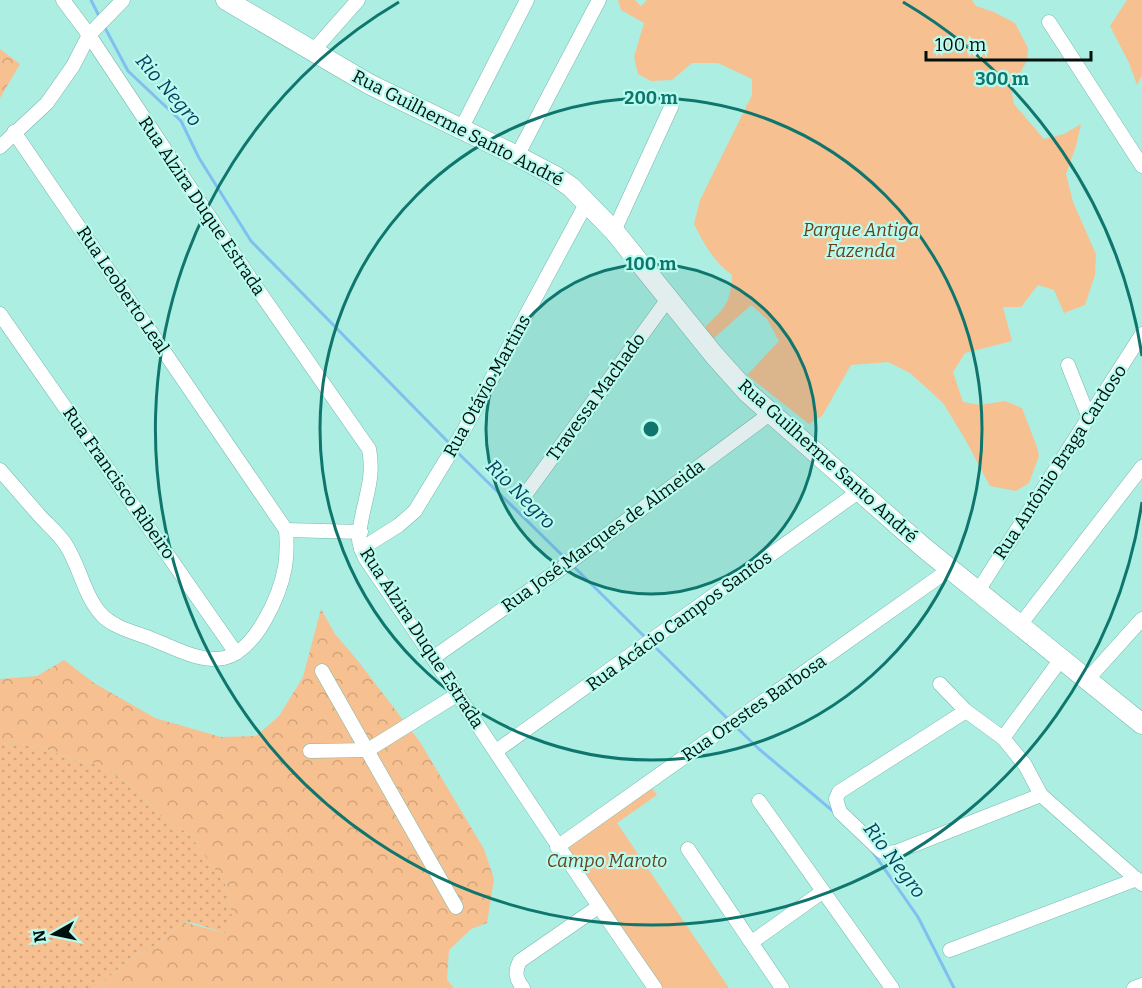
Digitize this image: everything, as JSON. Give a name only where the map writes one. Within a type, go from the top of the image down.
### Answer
[{"type":"street","name":"Rua Alzira Duque Estrada","points":[[63,0],[89,35],[256,287],[369,449],[372,462],[359,541],[361,549],[557,847],[655,988]]},
{"type":"street","points":[[0,147],[54,95],[89,35],[123,0]]},
{"type":"street","points":[[313,51],[358,0]]},
{"type":"street","points":[[462,129],[527,0]]},
{"type":"street","points":[[517,156],[599,0]]},
{"type":"street","name":"Rua Guilherme Santo André","points":[[229,1],[369,84],[555,176],[587,202],[614,231],[741,385],[951,569],[1142,724]]},
{"type":"street","points":[[1049,22],[1142,166]]},
{"type":"street","points":[[614,231],[672,105]]},
{"type":"street","name":"Rua Leoberto Leal","points":[[14,132],[286,530]]},
{"type":"street","name":"Rua Otávio Martins","points":[[361,549],[399,525],[415,511],[452,452],[587,202]]},
{"type":"street","name":"Travessa Machado","points":[[525,495],[668,299]]},
{"type":"street","name":"Rua Francisco Ribeiro","points":[[0,314],[236,653]]},
{"type":"street","name":"Rua Antônio Braga Cardoso","points":[[978,591],[1142,334]]},
{"type":"street","points":[[1068,365],[1089,418]]},
{"type":"street","name":"Rua José Marques de Almeida","points":[[434,657],[566,565],[771,413]]},
{"type":"street","points":[[1020,625],[1142,467]]},
{"type":"street","points":[[0,470],[64,542],[75,560],[91,601],[102,616],[186,653],[205,657],[224,658],[236,653],[251,641],[268,614],[285,568],[286,530],[361,532]]},
{"type":"street","name":"Rua Acácio Campos Santos","points":[[496,751],[861,490]]},
{"type":"street","name":"Rua Orestes Barbosa","points":[[557,847],[951,569]]},
{"type":"street","points":[[1087,680],[1142,619]]},
{"type":"street","points":[[1004,738],[1062,659]]},
{"type":"street","points":[[322,671],[456,907]]},
{"type":"street","points":[[940,684],[966,711],[1004,738],[1025,765],[1041,795],[1139,881],[950,950]]},
{"type":"street","points":[[310,751],[368,750],[458,694]]},
{"type":"street","points":[[966,711],[839,792],[836,798],[840,812],[881,851],[887,853],[896,852],[1041,795]]},
{"type":"street","points":[[759,801],[892,988]]},
{"type":"street","points":[[688,849],[782,988]]},
{"type":"street","points":[[752,942],[822,892]]},
{"type":"street","points":[[523,988],[516,975],[516,967],[520,962],[598,907]]},
{"type":"street","points":[[1134,988],[1142,985]]},
{"type":"green space","name":"Parque Antiga Fazenda","points":[[618,0],[635,0],[641,6],[647,0],[972,0],[976,6],[1015,23],[1028,48],[1027,61],[1011,88],[1014,104],[1044,139],[1064,134],[1081,124],[1066,174],[1073,202],[1096,254],[1095,275],[1085,305],[1064,313],[1054,290],[1038,285],[1021,307],[1003,307],[1012,341],[965,353],[953,372],[963,402],[980,405],[1005,401],[1022,408],[1039,456],[1029,483],[1016,491],[990,486],[943,403],[910,373],[888,362],[851,365],[822,416],[809,424],[747,375],[779,341],[767,319],[751,305],[713,339],[703,329],[725,306],[730,293],[732,275],[714,258],[694,224],[700,200],[752,95],[752,79],[718,63],[692,63],[672,80],[651,81],[638,74],[634,57],[644,23],[621,10]]},
{"type":"green space","points":[[1127,0],[1142,0],[1142,75],[1137,85],[1129,63],[1110,26]]},
{"type":"green space","points":[[0,49],[20,64],[0,98]]},
{"type":"green space","points":[[321,609],[335,634],[420,742],[484,849],[494,879],[487,923],[471,929],[449,950],[447,980],[454,988],[96,988],[131,958],[150,949],[183,922],[225,933],[232,915],[225,883],[189,834],[161,816],[138,791],[100,764],[76,760],[48,750],[12,742],[0,744],[0,679],[37,676],[64,660],[94,683],[155,718],[221,737],[256,736],[279,716],[303,677]]},
{"type":"green space","points":[[12,742],[48,750],[76,760],[100,764],[138,791],[161,816],[189,834],[225,883],[232,915],[225,933],[194,923],[183,922],[150,949],[131,958],[96,988],[0,988],[0,744]]},
{"type":"green space","name":"Campo Maroto","points":[[650,785],[657,795],[617,823],[729,988],[660,988],[563,848]]},
{"type":"waterway","name":"Rio Negro","points":[[91,0],[100,18]]},
{"type":"waterway","name":"Rio Negro","points":[[104,26],[128,71],[181,121],[199,158],[251,241],[451,445]]},
{"type":"waterway","name":"Rio Negro","points":[[455,450],[566,559]]},
{"type":"waterway","name":"Rio Negro","points":[[573,566],[647,639]]},
{"type":"waterway","name":"Rio Negro","points":[[652,644],[728,719]]},
{"type":"waterway","name":"Rio Negro","points":[[735,726],[834,812]]},
{"type":"waterway","name":"Rio Negro","points":[[872,851],[918,917],[954,988]]}]
